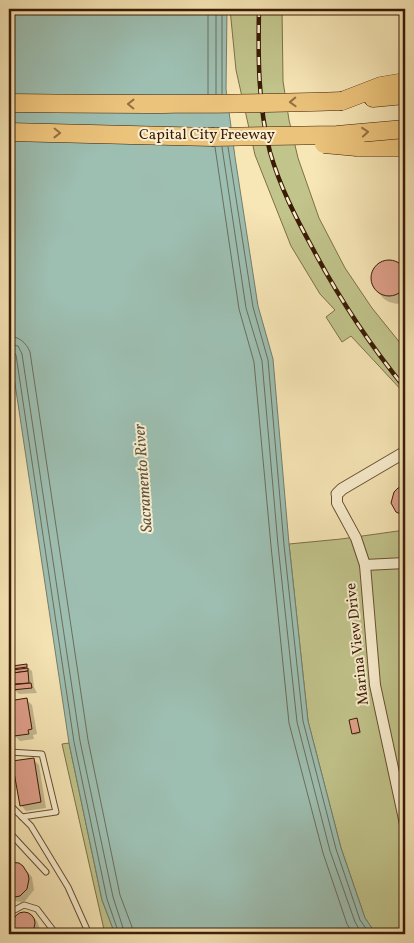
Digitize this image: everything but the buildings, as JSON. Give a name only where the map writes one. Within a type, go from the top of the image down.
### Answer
[{"type":"highway","points":[[342,100],[381,86],[405,82]]},
{"type":"highway","name":"Capital City Freeway","points":[[9,103],[169,104],[342,100],[405,95]]},
{"type":"highway","name":"Capital City Freeway","points":[[9,132],[212,136],[337,134],[405,129]]},
{"type":"highway","points":[[212,136],[365,147],[405,147]]},
{"type":"street","points":[[337,494],[342,489],[405,452]]},
{"type":"street","name":"Marina View Drive","points":[[337,494],[337,503],[356,538],[365,565],[375,686],[405,824]]},
{"type":"street","points":[[365,565],[405,563]]},
{"type":"lane","points":[[9,752],[42,754],[56,812],[22,817]]},
{"type":"lane","points":[[9,804],[31,826],[68,888],[89,934]]},
{"type":"lane","points":[[9,832],[46,872]]},
{"type":"lane","points":[[9,913],[24,904],[37,909],[56,934]]},
{"type":"green space","points":[[230,9],[282,9],[283,81],[289,120],[298,158],[319,218],[345,268],[372,308],[405,349],[405,394],[351,336],[342,342],[326,317],[335,310],[320,294],[291,246],[255,155],[236,70]]},
{"type":"green space","points":[[405,530],[405,934],[376,934],[365,918],[341,848],[308,721],[289,544]]},
{"type":"green space","points":[[69,743],[102,900],[115,934],[105,934],[62,744]]},
{"type":"water","name":"Sacramento River","points":[[9,9],[227,9],[226,89],[258,306],[273,359],[289,544],[308,721],[341,848],[365,918],[376,934],[115,934],[102,900],[69,743],[9,344]]},
{"type":"railway","points":[[259,9],[259,63],[263,117],[270,152],[279,178],[301,226],[333,285],[367,338],[405,388]]}]
